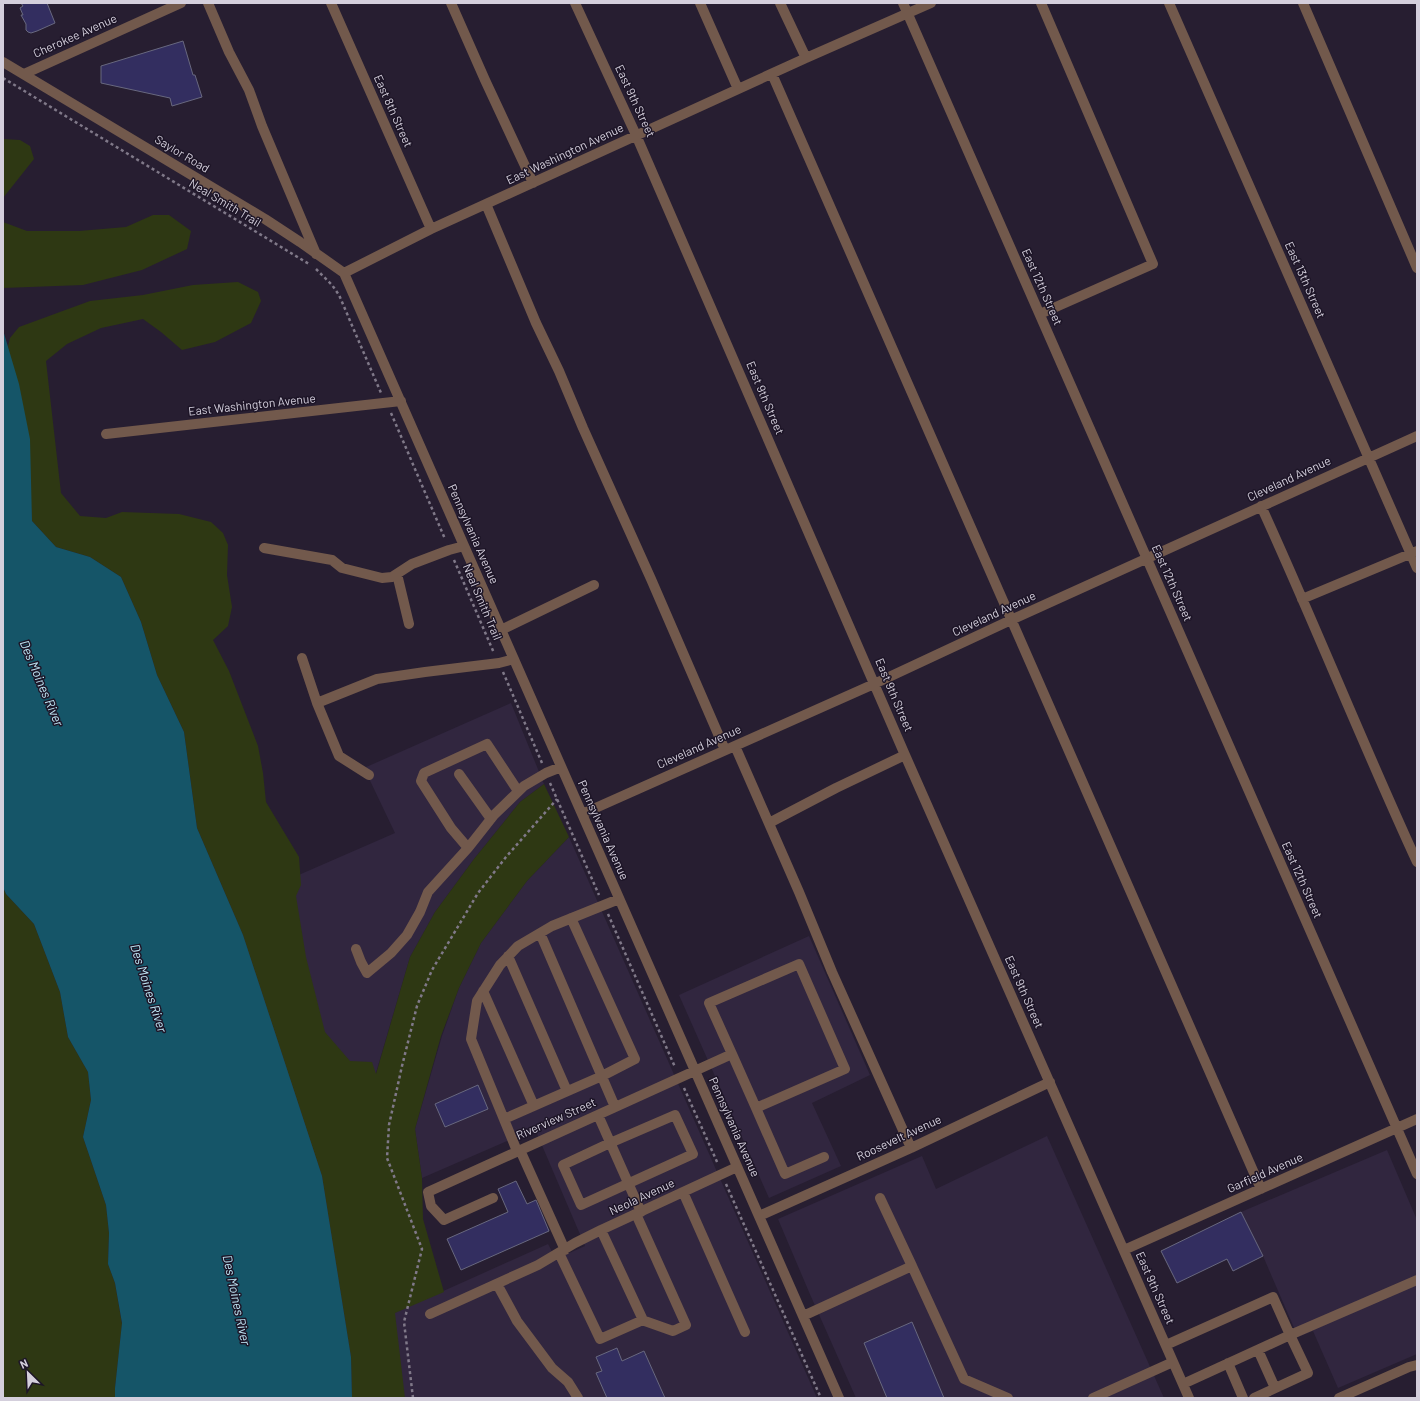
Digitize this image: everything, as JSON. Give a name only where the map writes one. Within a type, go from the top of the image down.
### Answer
[{"type":"street","name":"Cherokee Avenue","points":[[24,74],[181,3]]},
{"type":"street","points":[[208,3],[229,52],[249,90],[262,126],[316,254]]},
{"type":"street","name":"East 8th Street","points":[[331,3],[431,229]]},
{"type":"street","points":[[451,3],[533,183]]},
{"type":"street","name":"East 9th Street","points":[[575,3],[636,135],[874,684],[1189,1398]]},
{"type":"street","points":[[700,3],[738,89]]},
{"type":"street","points":[[780,3],[806,58]]},
{"type":"street","name":"East 12th Street","points":[[903,3],[1417,1174]]},
{"type":"street","name":"East Washington Avenue","points":[[344,273],[431,229],[806,58],[931,3]]},
{"type":"street","points":[[1040,314],[1153,264],[1041,3]]},
{"type":"street","name":"East 13th Street","points":[[1169,3],[1368,457],[1414,553],[1417,568]]},
{"type":"street","points":[[1303,3],[1417,268]]},
{"type":"street","name":"Saylor Road","points":[[3,62],[265,219],[344,273]]},
{"type":"street","points":[[772,74],[1261,1189]]},
{"type":"street","points":[[486,204],[536,323],[559,371],[725,750]]},
{"type":"street","name":"Pennsylvania Avenue","points":[[344,273],[619,899],[696,1070],[838,1398]]},
{"type":"street","name":"East Washington Avenue","points":[[106,434],[401,401]]},
{"type":"street","name":"Cleveland Avenue","points":[[582,814],[874,684],[1011,620],[1417,436]]},
{"type":"street","points":[[1261,506],[1383,788],[1417,862]]},
{"type":"street","points":[[264,548],[332,560],[342,568],[382,578],[392,577],[412,564],[464,546]]},
{"type":"street","points":[[1302,599],[1414,553]]},
{"type":"street","points":[[397,574],[409,624]]},
{"type":"street","points":[[501,630],[594,585]]},
{"type":"street","points":[[302,658],[317,703],[339,756],[369,775]]},
{"type":"street","points":[[317,703],[377,680],[425,672],[499,663],[514,659]]},
{"type":"street","points":[[468,848],[451,828],[421,780],[424,773],[487,744],[518,792]]},
{"type":"street","points":[[735,746],[799,892],[832,972],[911,1148]]},
{"type":"street","points":[[769,823],[905,754]]},
{"type":"street","points":[[356,949],[367,973],[391,953],[407,935],[420,912],[428,892],[468,848],[491,819],[524,786],[546,773],[561,767]]},
{"type":"street","points":[[459,774],[491,819]]},
{"type":"street","points":[[598,1115],[686,1325],[673,1331],[642,1320],[600,1339],[504,1119],[471,1039],[477,1001],[500,965],[518,946],[540,933],[571,918],[619,899]]},
{"type":"street","points":[[504,1119],[602,1076],[636,1059],[571,918]]},
{"type":"street","points":[[540,933],[615,1107]]},
{"type":"street","points":[[508,956],[567,1091]]},
{"type":"street","points":[[756,1108],[845,1069],[799,964],[709,1003],[756,1108],[786,1174],[824,1157]]},
{"type":"street","points":[[483,992],[534,1106]]},
{"type":"street","name":"Riverview Street","points":[[493,1198],[444,1220],[431,1206],[428,1192],[732,1054]]},
{"type":"street","name":"Roosevelt Avenue","points":[[759,1216],[911,1148],[1050,1082]]},
{"type":"street","points":[[675,1115],[693,1154],[581,1205],[563,1165],[610,1143],[675,1115]]},
{"type":"street","name":"Garfield Avenue","points":[[1124,1250],[1417,1119]]},
{"type":"street","name":"Neola Avenue","points":[[430,1314],[538,1265],[601,1230],[737,1167]]},
{"type":"street","points":[[682,1192],[746,1332]]},
{"type":"street","points":[[880,1198],[964,1379],[1008,1398]]},
{"type":"street","points":[[601,1230],[642,1320]]},
{"type":"street","points":[[803,1316],[912,1266]]},
{"type":"street","points":[[1183,1384],[1290,1335],[1417,1280]]},
{"type":"street","points":[[497,1284],[516,1321],[552,1368],[568,1382],[578,1398]]},
{"type":"street","points":[[1166,1345],[1273,1297],[1308,1373],[1254,1398]]},
{"type":"street","points":[[1258,1350],[1275,1388]]},
{"type":"street","points":[[1093,1398],[1173,1362]]},
{"type":"street","points":[[1228,1364],[1243,1398]]},
{"type":"street","points":[[1339,1398],[1409,1367],[1417,1365]]},
{"type":"path","name":"Neal Smith Trail","points":[[3,78],[318,270],[339,295],[382,394]]},
{"type":"path","name":"Neal Smith Trail","points":[[390,413],[557,799],[821,1398]]},
{"type":"path","points":[[413,1398],[404,1322],[422,1249],[387,1158],[388,1125],[417,1006],[432,970],[478,893],[506,857],[557,799]]},
{"type":"shaded area","points":[[511,703],[544,784],[520,802],[474,859],[435,912],[410,957],[370,1093],[361,1328],[548,1244],[556,1259],[585,1246],[535,1129],[422,1178],[415,1129],[442,1036],[459,988],[481,943],[527,881],[569,837],[817,1398],[352,1398],[351,1357],[338,1278],[243,935],[230,905],[395,833],[364,768]]},
{"type":"shaded area","points":[[809,936],[870,1075],[812,1103],[841,1166],[769,1198],[679,995]]},
{"type":"shaded area","points":[[1047,1136],[1164,1398],[856,1398],[778,1219],[922,1156],[936,1189]]},
{"type":"shaded area","points":[[1387,1150],[1417,1220],[1417,1354],[1338,1388],[1313,1331],[1298,1337],[1263,1256],[1241,1212]]},
{"type":"green space","points":[[3,139],[20,140],[30,146],[34,159],[3,198]]},
{"type":"green space","points":[[153,215],[169,215],[191,231],[187,249],[142,270],[83,285],[3,288],[3,222],[27,231],[79,231],[126,227]]},
{"type":"green space","points":[[238,282],[258,292],[261,301],[251,323],[215,342],[182,350],[143,319],[101,328],[67,344],[46,361],[61,493],[80,516],[106,518],[122,512],[179,514],[211,522],[223,533],[228,545],[227,575],[232,607],[228,626],[213,640],[229,671],[258,746],[266,802],[299,857],[301,885],[296,896],[306,957],[325,1032],[350,1061],[372,1062],[376,1074],[410,957],[435,912],[474,859],[520,802],[544,784],[569,837],[527,881],[481,943],[459,988],[441,1036],[415,1129],[422,1178],[423,1219],[444,1292],[395,1313],[405,1398],[352,1398],[351,1357],[322,1176],[243,935],[197,828],[184,732],[157,675],[141,622],[121,577],[90,557],[56,547],[32,521],[30,490],[8,346],[10,338],[19,327],[90,301],[143,295],[193,285]]},
{"type":"green space","points":[[3,887],[6,894],[34,924],[60,992],[68,1037],[88,1072],[91,1100],[83,1137],[106,1205],[109,1233],[108,1264],[115,1283],[122,1324],[115,1398],[3,1398]]},
{"type":"water","name":"Des Moines River","points":[[3,330],[19,384],[30,439],[32,521],[56,547],[90,557],[121,577],[141,622],[157,675],[184,732],[197,828],[243,935],[322,1176],[351,1357],[352,1398],[115,1398],[122,1323],[115,1283],[108,1264],[109,1233],[106,1205],[83,1137],[91,1100],[88,1072],[68,1037],[60,992],[34,924],[6,894],[3,887]]},
{"type":"building","points":[[21,3],[47,3],[55,23],[31,33],[28,32],[21,15],[23,15],[20,8],[23,6]]},
{"type":"building","points":[[183,41],[193,75],[195,75],[202,97],[172,106],[170,98],[101,83],[101,66]]},
{"type":"building","points":[[478,1085],[488,1109],[445,1127],[435,1104]]},
{"type":"building","points":[[516,1181],[527,1204],[536,1200],[549,1231],[461,1270],[447,1239],[508,1212],[498,1189]]},
{"type":"building","points":[[1241,1212],[1263,1256],[1233,1271],[1227,1259],[1177,1283],[1161,1251]]},
{"type":"building","points":[[912,1322],[944,1398],[887,1398],[864,1343]]},
{"type":"building","points":[[617,1348],[622,1361],[644,1351],[665,1398],[607,1398],[596,1373],[602,1371],[596,1357]]}]
